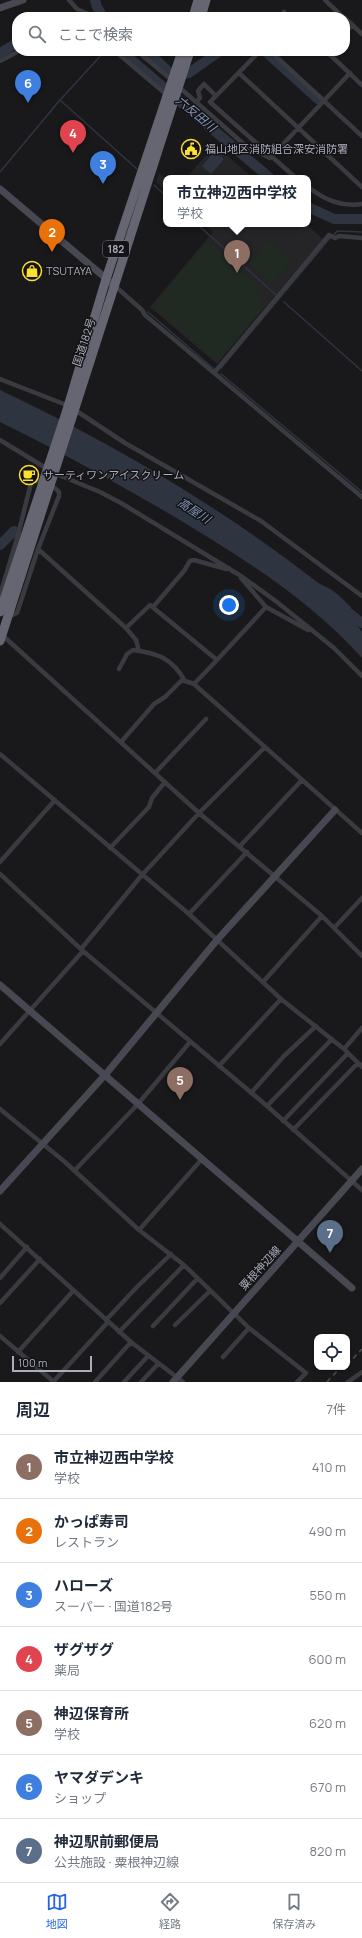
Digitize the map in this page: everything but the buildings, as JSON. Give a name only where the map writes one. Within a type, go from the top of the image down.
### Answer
[{"type":"highway","points":[[194,12],[198,0]]},
{"type":"highway","points":[[202,12],[206,0]]},
{"type":"highway","name":"国道182号","points":[[1,636],[4,615],[70,411],[106,279],[170,97],[176,84],[180,70],[181,56]]},
{"type":"highway","name":"国道182号","points":[[180,70],[187,56]]},
{"type":"highway","name":"国道182号","points":[[70,411],[115,286],[170,97]]},
{"type":"highway","name":"国道182号","points":[[4,615],[1,597],[52,468]]},
{"type":"street","points":[[0,8],[23,0]]},
{"type":"street","points":[[69,0],[77,9],[84,12]]},
{"type":"street","points":[[325,0],[338,12]]},
{"type":"street","points":[[350,27],[352,25],[362,34]]},
{"type":"street","points":[[0,61],[12,55]]},
{"type":"street","points":[[121,56],[170,97]]},
{"type":"street","points":[[143,56],[197,101],[247,147],[270,158],[272,157]]},
{"type":"street","points":[[255,56],[210,102],[293,175]]},
{"type":"street","points":[[275,56],[362,136]]},
{"type":"street","points":[[332,56],[362,85]]},
{"type":"street","points":[[239,72],[362,187]]},
{"type":"street","points":[[272,157],[350,73]]},
{"type":"street","points":[[197,101],[200,98],[198,91],[204,84],[216,96]]},
{"type":"street","points":[[0,189],[115,286],[142,310],[145,315],[362,497]]},
{"type":"street","points":[[311,189],[326,200],[339,204],[351,206],[362,204]]},
{"type":"street","points":[[214,372],[329,235],[335,238],[339,236],[362,238]]},
{"type":"street","points":[[0,379],[70,411],[261,521],[362,596]]},
{"type":"street","points":[[1,441],[121,503],[229,568],[334,648],[362,676]]},
{"type":"street","points":[[1,597],[18,535],[30,482],[33,480],[37,481]]},
{"type":"street","points":[[4,615],[16,613],[38,549],[59,496],[59,492],[55,488]]},
{"type":"street","points":[[38,549],[126,628],[136,640],[139,651]]},
{"type":"street","points":[[153,607],[184,571],[190,561],[194,560],[226,569],[229,568]]},
{"type":"street","points":[[241,576],[241,579],[266,606],[312,631]]},
{"type":"street","points":[[126,628],[150,605],[217,660]]},
{"type":"street","points":[[194,684],[266,606]]},
{"type":"street","points":[[1,636],[199,813],[322,916],[362,956]]},
{"type":"street","points":[[119,669],[127,654],[133,650],[139,651],[163,656],[185,681]]},
{"type":"street","points":[[121,742],[154,704],[165,697],[182,680],[194,684],[362,833]]},
{"type":"street","points":[[155,773],[206,719]]},
{"type":"street","points":[[0,1044],[82,950],[142,876],[199,813],[265,747]]},
{"type":"street","points":[[0,754],[142,876],[189,914],[281,999],[332,1039],[361,1065],[293,1130]]},
{"type":"street","points":[[240,846],[302,780]]},
{"type":"street","points":[[110,848],[149,807],[152,798],[165,782]]},
{"type":"street","points":[[0,862],[55,800]]},
{"type":"street","points":[[0,1191],[105,1075],[217,940],[335,810]]},
{"type":"street","points":[[189,914],[247,852]]},
{"type":"street","points":[[0,874],[82,950],[267,1106],[293,1130],[353,1180],[362,1190]]},
{"type":"street","points":[[334,928],[362,898]]},
{"type":"street","points":[[263,982],[322,916]]},
{"type":"street","points":[[0,985],[352,1288]]},
{"type":"street","points":[[219,1066],[281,999]]},
{"type":"street","points":[[251,1093],[284,1056],[316,1026]]},
{"type":"street","points":[[344,1049],[362,1028]]},
{"type":"street","points":[[267,1106],[332,1039]]},
{"type":"street","points":[[75,1170],[138,1104],[190,1042]]},
{"type":"street","points":[[283,1121],[348,1053]]},
{"type":"street","points":[[0,1109],[75,1170],[139,1230],[184,1265],[249,1328],[306,1373],[297,1382]]},
{"type":"street","points":[[139,1230],[202,1159]]},
{"type":"street","name":"粟根神辺線","points":[[178,1380],[233,1313],[362,1169]]},
{"type":"street","points":[[0,1224],[119,1332],[178,1380]]},
{"type":"street","points":[[0,1278],[26,1247]]},
{"type":"street","points":[[0,1336],[54,1382],[137,1287],[171,1254]]},
{"type":"street","points":[[0,1303],[40,1259]]},
{"type":"street","points":[[119,1332],[184,1265]]},
{"type":"street","points":[[152,1326],[198,1279]]},
{"type":"street","points":[[18,1352],[73,1291]]},
{"type":"street","points":[[175,1325],[210,1291]]},
{"type":"street","points":[[223,1357],[249,1328]]},
{"type":"street","points":[[95,1382],[131,1342]]},
{"type":"street","points":[[124,1382],[148,1356]]},
{"type":"street","points":[[141,1382],[158,1364]]},
{"type":"street","points":[[348,1382],[362,1372]]},
{"type":"shaded area","points":[[215,145],[250,175],[189,175]]},
{"type":"shaded area","points":[[159,173],[163,176],[163,188],[156,182]]},
{"type":"shaded area","points":[[207,227],[309,227],[323,239],[217,364],[150,307],[213,232]]},
{"type":"shaded area","points":[[270,240],[292,260],[272,283],[249,263]]},
{"type":"shaded area","points":[[207,242],[211,245],[212,244],[260,288],[257,291],[264,298],[260,303],[264,307],[221,358],[213,358],[153,306]]},
{"type":"water","points":[[215,151],[224,159],[211,174],[202,166]]},
{"type":"water","name":"高屋川","points":[[0,390],[82,431],[164,477],[204,502],[280,554],[319,583],[330,588],[351,607],[352,619],[362,632],[362,658],[341,636],[295,596],[246,561],[127,489],[0,422]]},
{"type":"waterway","name":"六反田川","points":[[95,0],[100,12]]},
{"type":"waterway","name":"六反田川","points":[[0,53],[12,46]]},
{"type":"waterway","points":[[61,99],[100,56]]},
{"type":"waterway","name":"六反田川","points":[[127,56],[266,175]]},
{"type":"waterway","name":"六反田川","points":[[152,56],[170,73],[177,76],[189,73],[213,56]]},
{"type":"waterway","name":"六反田川","points":[[271,56],[318,99]]},
{"type":"waterway","points":[[0,172],[60,100],[137,169]]},
{"type":"waterway","points":[[154,185],[163,193]]},
{"type":"waterway","name":"六反田川","points":[[311,208],[334,219],[362,219]]},
{"type":"waterway","points":[[200,227],[276,295]]},
{"type":"waterway","points":[[333,236],[337,231],[362,232]]},
{"type":"waterway","points":[[221,368],[330,238]]},
{"type":"waterway","points":[[284,302],[362,371]]},
{"type":"waterway","points":[[148,312],[214,369]]},
{"type":"waterway","points":[[221,374],[362,492]]},
{"type":"waterway","points":[[0,545],[14,531],[16,533]]},
{"type":"waterway","points":[[341,607],[362,623]]},
{"type":"railway","points":[[350,1362],[362,1349]]},
{"type":"railway","points":[[327,1382],[338,1370]]},
{"type":"place","name":"ヤマダデンキ","points":[[28,103]]},
{"type":"place","name":"福山地区消防組合深安消防署","points":[[191,149]]},
{"type":"place","name":"ザグザグ","points":[[73,153]]},
{"type":"place","name":"ハローズ","points":[[103,184]]},
{"type":"place","name":"かっぱ寿司","points":[[52,252]]},
{"type":"place","name":"TSUTAYA","points":[[32,271]]},
{"type":"place","name":"市立神辺西中学校","points":[[237,273]]},
{"type":"place","name":"サーティワンアイスクリーム","points":[[29,475]]},
{"type":"place","name":"神辺保育所","points":[[180,1100]]},
{"type":"place","name":"神辺駅前郵便局","points":[[330,1253]]}]
